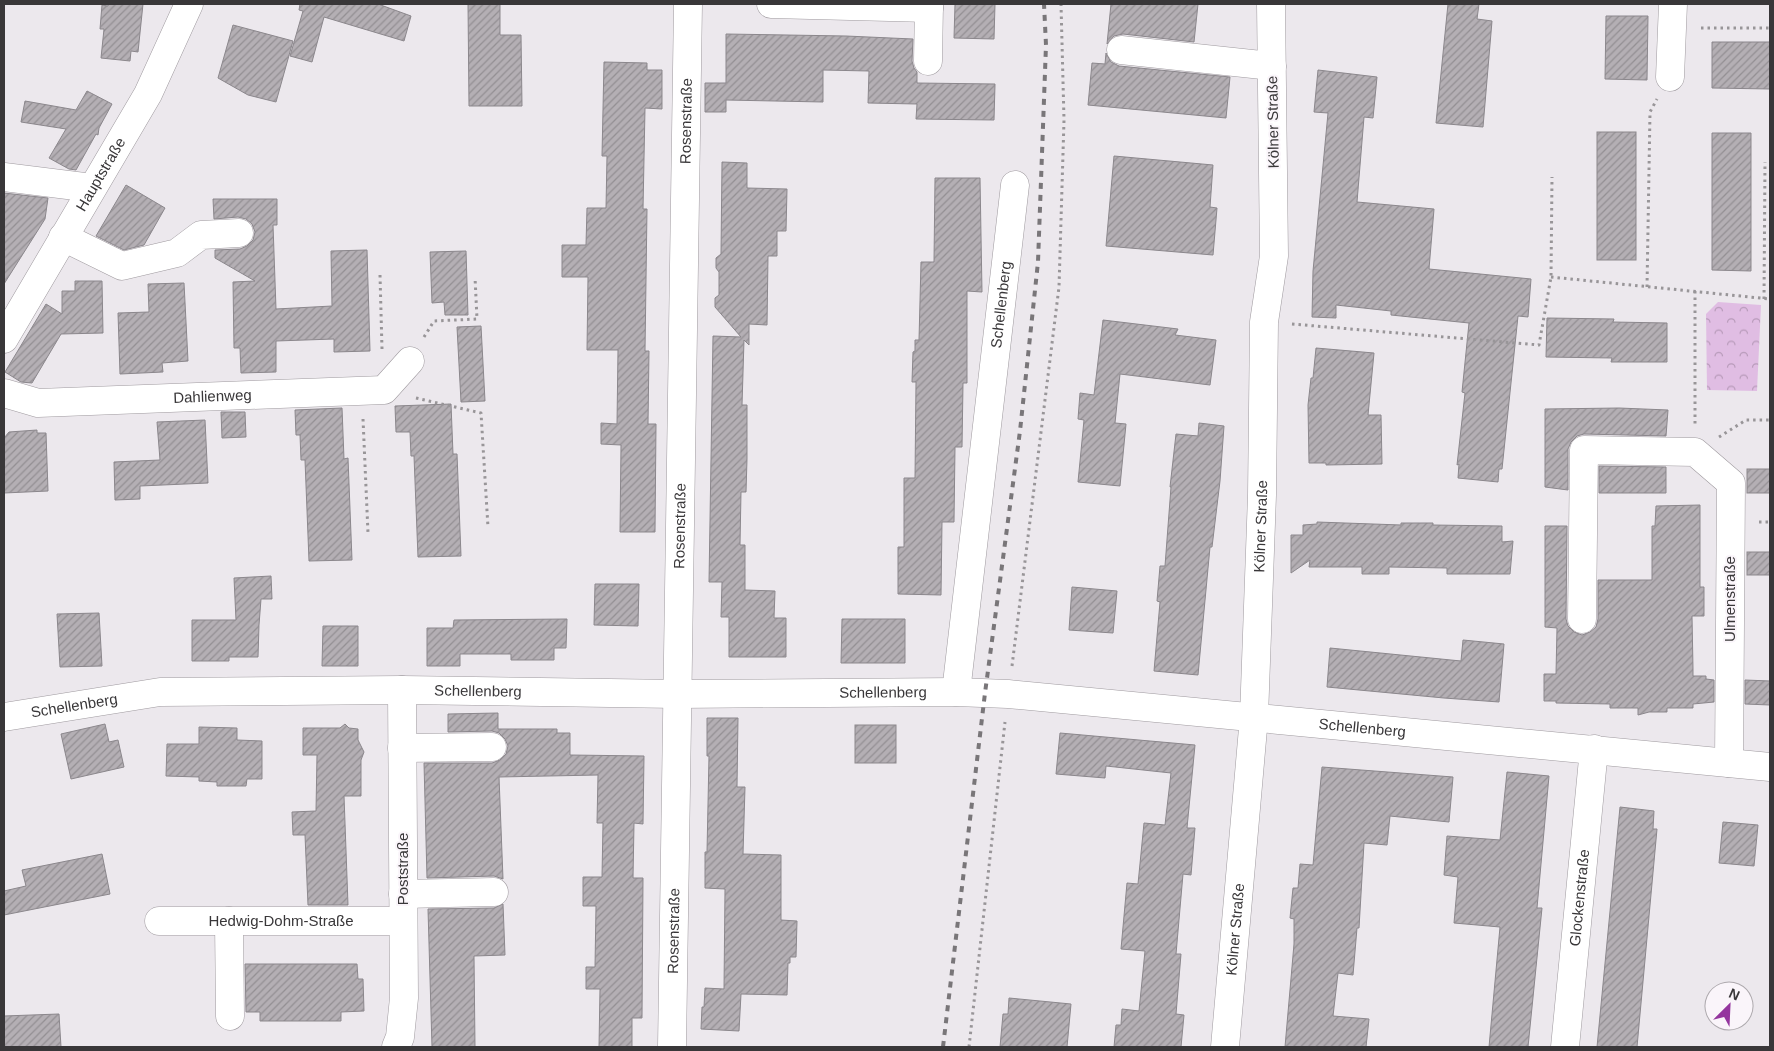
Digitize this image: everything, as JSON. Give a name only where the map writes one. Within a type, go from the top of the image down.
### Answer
[{"type":"street","name":"Hauptstraße","points":[[4,339],[148,94],[189,4]]},
{"type":"street","name":"Rosenstraße","points":[[672,1047],[688,4]]},
{"type":"street","points":[[771,4],[929,6],[928,61]]},
{"type":"street","name":"Kölner Straße","points":[[1225,1047],[1254,717],[1262,495],[1264,322],[1274,256],[1271,4]]},
{"type":"street","points":[[1670,76],[1673,16]]},
{"type":"street","points":[[1121,50],[1272,66]]},
{"type":"street","points":[[4,177],[92,188]]},
{"type":"street","name":"Schellenberg","points":[[956,692],[1015,185]]},
{"type":"street","points":[[63,237],[122,266],[178,253],[201,235],[239,233]]},
{"type":"street","name":"Dahlienweg","points":[[4,393],[38,403],[384,390],[410,361]]},
{"type":"street","points":[[1582,620],[1584,450],[1695,452]]},
{"type":"street","name":"Ulmenstraße","points":[[1695,452],[1731,483],[1729,763]]},
{"type":"street","name":"Schellenberg","points":[[4,717],[160,692],[402,690],[677,694],[956,692],[1008,694],[1770,767]]},
{"type":"street","name":"Poststraße","points":[[396,1047],[400,1037],[404,998],[402,690]]},
{"type":"street","points":[[402,748],[492,747]]},
{"type":"street","name":"Glockenstraße","points":[[1565,1047],[1594,749]]},
{"type":"street","name":"Hedwig-Dohm-Straße","points":[[159,921],[229,921],[403,908],[494,892]]},
{"type":"street","points":[[229,921],[230,1016]]},
{"type":"path","points":[[969,1047],[1008,694],[1059,286],[1064,120],[1061,4]]},
{"type":"path","points":[[1673,16],[1770,28]]},
{"type":"path","points":[[1646,287],[1650,112],[1670,76]]},
{"type":"path","points":[[1764,299],[1765,162]]},
{"type":"path","points":[[1264,322],[1539,345],[1551,277],[1552,177]]},
{"type":"path","points":[[380,275],[382,350]]},
{"type":"path","points":[[410,361],[434,321],[477,319],[475,277]]},
{"type":"path","points":[[1551,277],[1770,299]]},
{"type":"path","points":[[1694,291],[1695,452]]},
{"type":"path","points":[[362,391],[368,533]]},
{"type":"path","points":[[413,397],[481,413],[488,527]]},
{"type":"path","points":[[1695,452],[1746,420],[1770,420]]},
{"type":"green space","points":[[1718,302],[1761,305],[1757,391],[1707,390],[1706,314]]},
{"type":"building","points":[[108,4],[143,4],[138,52],[131,51],[130,61],[101,58],[104,29],[100,29],[102,5],[108,6]]},
{"type":"building","points":[[300,4],[378,4],[411,16],[404,41],[324,17],[312,62],[290,56],[303,11],[299,10]]},
{"type":"building","points":[[468,4],[500,4],[500,35],[521,35],[522,106],[469,106]]},
{"type":"building","points":[[955,4],[995,4],[994,39],[954,38]]},
{"type":"building","points":[[1111,4],[1198,4],[1194,42],[1123,34],[1114,36],[1107,44]]},
{"type":"building","points":[[1448,4],[1479,4],[1477,19],[1492,21],[1483,127],[1436,123]]},
{"type":"building","points":[[1606,16],[1648,16],[1647,80],[1605,79]]},
{"type":"building","points":[[233,25],[293,41],[276,102],[248,95],[218,78]]},
{"type":"building","points":[[726,34],[913,39],[912,61],[917,72],[917,83],[995,84],[994,120],[916,119],[917,104],[868,103],[869,71],[823,70],[823,102],[726,100],[726,112],[705,112],[705,83],[726,83]]},
{"type":"building","points":[[1712,42],[1770,42],[1770,89],[1712,88]]},
{"type":"building","points":[[1106,53],[1111,62],[1119,66],[1230,77],[1226,118],[1088,105],[1092,63],[1105,64]]},
{"type":"building","points":[[604,62],[647,63],[647,70],[662,70],[662,109],[645,108],[643,209],[647,209],[645,351],[649,351],[648,424],[656,424],[655,532],[620,532],[621,445],[601,444],[601,423],[617,424],[618,350],[587,350],[588,277],[562,277],[562,245],[586,245],[587,208],[606,208],[607,156],[602,156]]},
{"type":"building","points":[[1318,70],[1377,77],[1373,118],[1364,117],[1357,202],[1434,209],[1429,269],[1531,279],[1528,317],[1518,316],[1502,469],[1499,469],[1498,482],[1458,478],[1459,464],[1457,465],[1465,393],[1462,392],[1469,323],[1391,315],[1391,311],[1336,305],[1336,318],[1312,317],[1313,271],[1328,113],[1314,112]]},
{"type":"building","points":[[87,91],[112,104],[99,128],[98,135],[96,134],[76,170],[69,169],[49,158],[66,129],[21,122],[25,101],[76,110]]},
{"type":"building","points":[[1597,132],[1636,132],[1636,260],[1597,260]]},
{"type":"building","points":[[1712,133],[1751,133],[1751,271],[1712,270]]},
{"type":"building","points":[[1114,156],[1213,165],[1210,207],[1217,208],[1213,255],[1106,246]]},
{"type":"building","points":[[722,162],[747,163],[747,188],[787,189],[786,231],[777,231],[777,256],[768,256],[767,325],[749,324],[749,345],[744,340],[742,405],[747,405],[747,459],[746,492],[741,492],[740,545],[745,545],[745,590],[775,591],[774,618],[786,618],[786,657],[729,657],[729,617],[721,617],[722,582],[709,582],[713,336],[741,337],[715,307],[715,298],[719,295],[719,272],[716,268],[716,258],[721,254]]},
{"type":"building","points":[[935,178],[980,178],[982,292],[967,291],[967,383],[963,383],[962,447],[955,447],[954,522],[942,522],[941,595],[898,594],[898,547],[904,547],[904,478],[915,478],[916,382],[912,382],[913,352],[915,351],[915,340],[919,340],[921,262],[934,262]]},
{"type":"building","points":[[126,185],[165,208],[144,245],[124,250],[96,236]]},
{"type":"building","points":[[4,193],[48,198],[45,219],[4,284]]},
{"type":"building","points":[[213,199],[277,199],[277,225],[273,225],[276,309],[332,306],[331,251],[367,250],[370,351],[334,352],[334,339],[276,341],[276,372],[241,373],[240,348],[234,348],[233,282],[255,281],[215,258],[215,250],[240,249],[247,246],[253,240],[255,232],[252,224],[246,219],[238,217],[214,219]]},
{"type":"building","points":[[466,251],[468,315],[445,315],[444,302],[432,303],[430,252]]},
{"type":"building","points":[[75,281],[102,281],[103,333],[61,334],[32,383],[21,382],[5,372],[46,304],[62,314],[62,291],[75,291]]},
{"type":"building","points":[[184,283],[188,361],[162,363],[163,372],[120,374],[118,313],[149,312],[148,284]]},
{"type":"building","points":[[1547,318],[1614,319],[1613,322],[1667,323],[1667,362],[1611,362],[1612,358],[1546,357]]},
{"type":"building","points":[[1103,320],[1178,329],[1175,335],[1216,340],[1210,385],[1120,374],[1115,423],[1126,424],[1120,486],[1078,482],[1084,420],[1078,419],[1080,393],[1094,395]]},
{"type":"building","points":[[481,326],[485,401],[461,402],[457,327]]},
{"type":"building","points":[[1316,348],[1374,353],[1368,415],[1381,415],[1382,464],[1326,465],[1326,463],[1309,463],[1308,405]]},
{"type":"building","points":[[451,404],[453,454],[457,454],[461,556],[418,557],[414,456],[411,456],[410,432],[396,432],[395,406]]},
{"type":"building","points":[[342,408],[344,459],[348,458],[352,560],[309,561],[305,460],[301,460],[300,435],[296,435],[295,410]]},
{"type":"building","points":[[1619,408],[1668,410],[1666,436],[1584,434],[1577,436],[1571,442],[1568,449],[1568,490],[1545,487],[1545,409]]},
{"type":"building","points":[[221,412],[245,412],[246,437],[222,438]]},
{"type":"building","points":[[205,420],[208,483],[140,486],[140,499],[115,500],[114,462],[160,460],[157,422]]},
{"type":"building","points":[[1199,423],[1224,426],[1220,481],[1212,547],[1210,547],[1198,675],[1154,671],[1160,602],[1157,601],[1160,566],[1165,566],[1170,487],[1176,434],[1198,436]]},
{"type":"building","points":[[37,430],[37,433],[46,433],[48,491],[4,493],[4,438],[9,432]]},
{"type":"building","points":[[1599,466],[1666,467],[1666,493],[1599,493]]},
{"type":"building","points":[[1747,469],[1770,469],[1770,493],[1747,493]]},
{"type":"building","points":[[1700,505],[1700,587],[1704,587],[1704,616],[1692,616],[1693,676],[1706,676],[1706,679],[1714,680],[1714,702],[1693,704],[1693,708],[1667,708],[1667,712],[1649,712],[1638,715],[1638,708],[1610,708],[1610,704],[1544,701],[1544,674],[1556,674],[1557,628],[1545,627],[1545,526],[1567,526],[1566,619],[1568,626],[1574,632],[1582,635],[1596,627],[1598,619],[1598,580],[1652,580],[1652,526],[1655,526],[1656,506]]},
{"type":"building","points":[[1317,522],[1401,525],[1401,523],[1433,523],[1433,525],[1502,526],[1502,542],[1513,541],[1510,574],[1447,574],[1447,568],[1389,567],[1389,574],[1362,574],[1362,567],[1309,567],[1310,560],[1291,573],[1291,535],[1303,535],[1303,525],[1317,524]]},
{"type":"building","points":[[1747,552],[1770,552],[1770,575],[1747,575]]},
{"type":"building","points":[[271,576],[272,599],[261,599],[258,657],[229,657],[229,661],[192,661],[192,620],[236,620],[234,578]]},
{"type":"building","points":[[595,584],[639,584],[638,626],[594,625]]},
{"type":"building","points":[[1072,587],[1117,591],[1113,633],[1069,630]]},
{"type":"building","points":[[99,613],[102,666],[60,667],[57,614]]},
{"type":"building","points":[[567,619],[566,648],[554,648],[554,660],[511,660],[511,654],[460,654],[460,666],[427,666],[427,628],[453,628],[454,620]]},
{"type":"building","points":[[842,619],[905,619],[905,663],[841,663]]},
{"type":"building","points":[[323,626],[358,626],[358,666],[322,666]]},
{"type":"building","points":[[1463,640],[1504,644],[1499,702],[1327,687],[1330,648],[1461,661]]},
{"type":"building","points":[[1745,680],[1770,681],[1770,705],[1745,704]]},
{"type":"building","points":[[498,713],[498,729],[557,729],[557,733],[570,733],[570,755],[644,756],[643,824],[634,823],[633,878],[643,878],[642,1018],[632,1018],[632,1047],[599,1047],[600,989],[586,989],[586,967],[595,967],[596,906],[583,906],[583,877],[602,877],[603,823],[597,823],[598,775],[499,777],[503,879],[494,876],[427,878],[424,763],[492,763],[500,760],[506,754],[508,746],[505,739],[499,733],[492,731],[448,732],[448,714]]},
{"type":"building","points":[[707,718],[738,718],[737,787],[745,787],[743,854],[781,855],[781,920],[797,921],[796,957],[790,957],[790,963],[788,963],[787,995],[741,994],[739,1031],[701,1029],[705,988],[724,989],[725,889],[705,888],[709,756],[707,756]]},
{"type":"building","points":[[105,724],[109,742],[118,740],[124,767],[71,779],[61,734]]},
{"type":"building","points":[[345,724],[349,728],[358,729],[358,740],[364,752],[361,760],[361,796],[344,796],[348,905],[308,905],[305,835],[293,835],[292,812],[316,811],[317,755],[303,755],[303,728],[340,728]]},
{"type":"building","points":[[855,725],[896,725],[896,763],[855,763]]},
{"type":"building","points":[[199,727],[237,728],[237,740],[262,741],[262,779],[247,779],[246,786],[217,786],[217,782],[199,781],[199,777],[166,776],[167,744],[199,744]]},
{"type":"building","points":[[1060,733],[1195,745],[1187,828],[1195,828],[1191,875],[1183,874],[1176,954],[1181,954],[1176,1014],[1184,1015],[1181,1047],[1114,1047],[1116,1025],[1121,1025],[1122,1009],[1139,1011],[1145,951],[1121,949],[1127,883],[1138,884],[1144,823],[1165,825],[1171,773],[1106,766],[1105,778],[1056,774]]},
{"type":"building","points":[[1322,767],[1453,777],[1449,822],[1390,816],[1387,845],[1364,843],[1359,928],[1357,928],[1353,975],[1338,973],[1333,1016],[1369,1019],[1366,1047],[1285,1047],[1294,944],[1294,919],[1290,918],[1293,888],[1298,888],[1300,864],[1313,865]]},
{"type":"building","points":[[1507,772],[1549,776],[1537,908],[1542,908],[1528,1047],[1489,1047],[1500,927],[1454,923],[1458,877],[1444,875],[1447,836],[1500,840]]},
{"type":"building","points":[[1620,807],[1654,811],[1653,829],[1657,829],[1637,1047],[1597,1047]]},
{"type":"building","points":[[1723,822],[1758,825],[1754,866],[1719,863]]},
{"type":"building","points":[[102,854],[110,894],[4,915],[4,891],[26,886],[22,870]]},
{"type":"building","points":[[503,904],[505,955],[474,956],[475,1047],[432,1047],[428,909],[494,908]]},
{"type":"building","points":[[245,964],[357,964],[358,979],[363,979],[364,1011],[341,1012],[341,1021],[260,1021],[260,1012],[246,1012]]},
{"type":"building","points":[[1009,998],[1071,1004],[1067,1047],[1000,1047],[1003,1014],[1008,1014]]},
{"type":"building","points":[[59,1014],[61,1047],[4,1047],[4,1016]]},
{"type":"railway","points":[[943,1047],[985,693],[1020,431],[1038,262],[1046,45],[1044,4]]}]
